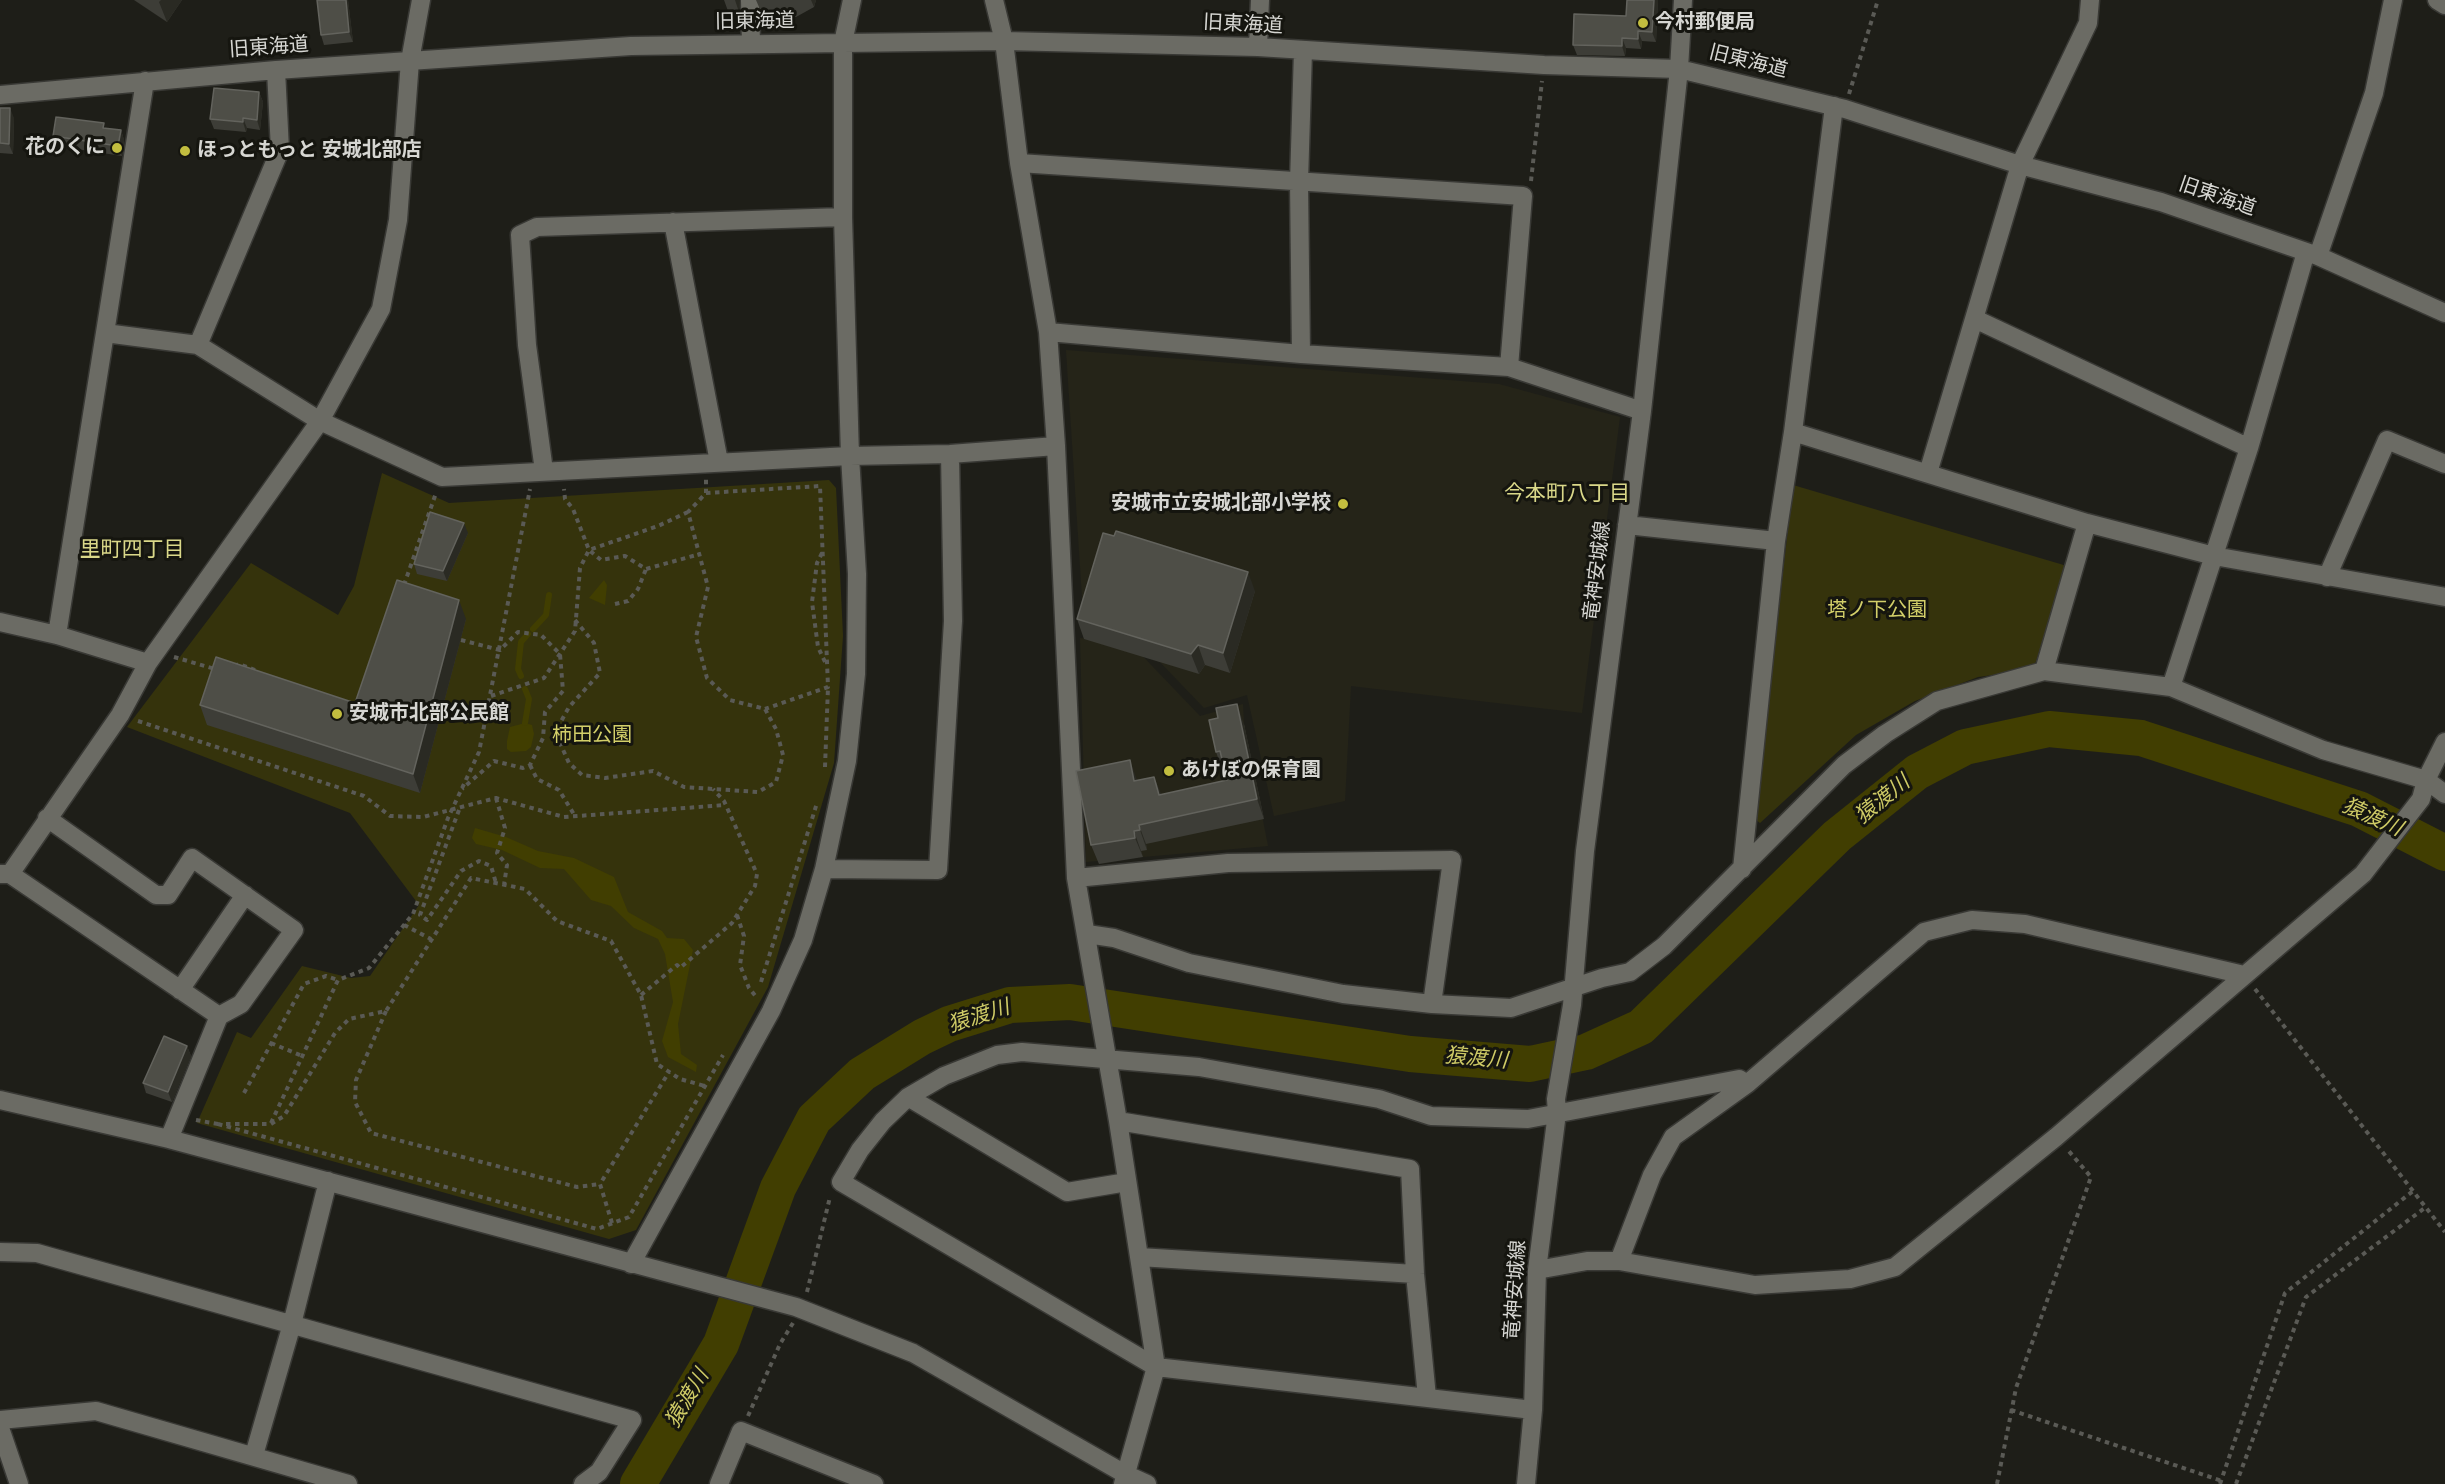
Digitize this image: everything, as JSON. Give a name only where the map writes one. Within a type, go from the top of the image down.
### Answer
[{"type":"street","points":[[219,1016],[5,874],[120,715],[154,658],[320,421],[381,309],[398,220],[410,61],[421,0]]},
{"type":"street","points":[[750,0],[751,44]]},
{"type":"street","points":[[631,1263],[771,1011],[802,940],[824,869],[847,761],[856,675],[857,574],[850,456],[843,217],[843,43],[852,0]]},
{"type":"street","points":[[994,0],[1004,41],[1019,163],[1048,332],[1056,446],[1076,878],[1118,1121],[1155,1367],[1124,1479]]},
{"type":"street","points":[[1258,47],[1260,0]]},
{"type":"street","name":"竜神安城線","points":[[1526,1484],[1533,1410],[1537,1270],[1573,996],[1585,851],[1642,411],[1679,69],[1683,0]]},
{"type":"street","points":[[1928,473],[2020,165],[2088,23],[2090,0]]},
{"type":"street","points":[[2171,687],[2312,254],[2374,93],[2393,0]]},
{"type":"street","points":[[2437,0],[2445,5]]},
{"type":"street","name":"旧東海道","points":[[0,94],[276,70],[631,46],[751,44],[1004,41],[1258,47],[1544,65],[1679,69],[1839,108],[2020,165],[2161,202],[2312,254],[2445,313]]},
{"type":"street","points":[[1301,354],[1299,183],[1303,51]]},
{"type":"street","points":[[198,345],[280,150],[276,70]]},
{"type":"street","points":[[57,635],[145,81]]},
{"type":"street","points":[[1742,869],[1776,541],[1839,108]]},
{"type":"street","points":[[1019,163],[1523,196],[1509,367]]},
{"type":"street","points":[[546,472],[527,345],[520,235],[537,227],[843,217]]},
{"type":"street","points":[[673,222],[713,463]]},
{"type":"street","points":[[1975,319],[2249,448]]},
{"type":"street","points":[[1048,332],[1301,354],[1509,367],[1642,411]]},
{"type":"street","points":[[105,333],[198,345],[320,421],[442,477],[850,456],[950,454],[1056,446]]},
{"type":"street","points":[[1793,432],[2087,523],[2214,556],[2445,597]]},
{"type":"street","points":[[2327,577],[2387,440],[2445,464]]},
{"type":"street","points":[[824,869],[938,870],[953,621],[950,454]]},
{"type":"street","points":[[2044,671],[2087,523]]},
{"type":"street","points":[[1627,525],[1776,541]]},
{"type":"street","points":[[0,622],[154,658]]},
{"type":"street","points":[[1088,942],[1114,938],[1189,963],[1343,994],[1432,1004],[1511,1008],[1573,996],[1630,972],[1664,946],[1844,765],[1885,734],[1937,701],[2044,671],[2171,687],[2323,750],[2426,780],[2445,794]]},
{"type":"street","points":[[1537,1270],[1587,1261],[1619,1261],[1755,1285],[1850,1279],[1895,1267],[2056,1137],[2363,874],[2421,799],[2426,780],[2445,742]]},
{"type":"street","points":[[47,818],[156,895],[168,895],[192,858],[294,930],[241,1004],[219,1016],[169,1139]]},
{"type":"street","points":[[1076,878],[1228,863],[1452,860],[1432,1004]]},
{"type":"street","points":[[180,990],[245,895]]},
{"type":"street","points":[[1619,1261],[1652,1175],[1673,1137],[1747,1084],[1924,932],[1972,920],[2025,924],[2244,975]]},
{"type":"street","points":[[1533,1410],[1155,1367],[841,1182],[860,1149],[883,1121],[908,1097],[944,1076],[998,1055],[1022,1052],[1106,1053],[1210,1069],[1379,1099],[1431,1116],[1528,1119],[1557,1106],[1739,1079],[1747,1084]]},
{"type":"street","points":[[908,1097],[1067,1192],[1127,1182]]},
{"type":"street","points":[[0,1100],[169,1139],[328,1180],[796,1307],[914,1353],[1124,1479],[1147,1484]]},
{"type":"street","points":[[1118,1121],[1410,1169],[1415,1274],[1427,1397]]},
{"type":"street","points":[[254,1455],[292,1324],[328,1180]]},
{"type":"street","points":[[0,1252],[37,1253],[632,1420],[600,1472],[584,1484]]},
{"type":"street","points":[[1138,1257],[1415,1274]]},
{"type":"street","points":[[0,1420],[96,1411],[348,1484]]},
{"type":"street","points":[[0,1428],[19,1484]]},
{"type":"street","points":[[719,1484],[741,1431],[874,1484]]},
{"type":"path","points":[[1839,108],[1878,0]]},
{"type":"path","points":[[1523,196],[1530,188],[1544,65]]},
{"type":"path","points":[[490,697],[544,678],[575,631],[580,568],[589,550],[658,526],[688,512],[706,492],[713,463]]},
{"type":"path","points":[[546,472],[573,509],[589,550],[601,560],[625,556],[646,569],[700,554]]},
{"type":"path","points":[[244,1093],[304,984],[326,976],[338,980],[369,968],[413,914],[451,811],[479,752],[500,650],[546,472]]},
{"type":"path","points":[[402,590],[442,477]]},
{"type":"path","points":[[706,492],[820,486],[828,687],[825,778]]},
{"type":"path","points":[[688,512],[708,587],[696,637],[707,678],[730,700],[765,709],[828,687]]},
{"type":"path","points":[[823,552],[817,562],[812,602],[818,647],[827,666]]},
{"type":"path","points":[[615,604],[628,601],[646,569]]},
{"type":"path","points":[[575,620],[594,643],[600,673],[594,683],[569,707],[559,725],[560,743],[569,763],[582,775],[605,778],[653,771],[684,787],[758,792],[776,782],[783,755],[776,729],[765,709]]},
{"type":"path","points":[[462,789],[494,761],[523,768],[530,765],[543,738],[545,712],[563,691],[560,654],[541,635],[518,632],[500,650]]},
{"type":"path","points":[[461,640],[500,650]]},
{"type":"path","points":[[154,658],[221,671]]},
{"type":"path","points":[[230,668],[239,664],[260,671]]},
{"type":"path","points":[[120,715],[364,796],[390,816],[423,817],[496,798],[564,817],[725,805]]},
{"type":"path","points":[[530,765],[537,779],[559,790],[575,816]]},
{"type":"path","points":[[641,995],[705,947],[737,915],[755,886],[758,874],[725,805],[712,789]]},
{"type":"path","points":[[496,798],[505,828],[497,853],[507,865],[504,885]]},
{"type":"path","points":[[751,1007],[757,997],[818,800]]},
{"type":"path","points":[[460,809],[420,915],[427,920],[461,871],[479,861],[491,866],[496,883]]},
{"type":"path","points":[[600,1184],[577,1187],[371,1133],[355,1102],[356,1080],[387,1011],[471,878],[525,889],[557,921],[611,941],[641,995],[657,1064],[680,1079],[705,1086]]},
{"type":"path","points":[[737,915],[744,936],[740,965],[749,988],[771,1011]]},
{"type":"path","points":[[404,925],[431,939]]},
{"type":"path","points":[[2244,975],[2445,1232]]},
{"type":"path","points":[[271,1124],[338,980]]},
{"type":"path","points":[[387,1011],[349,1019],[336,1033],[284,1116],[271,1124],[218,1124],[597,1229],[629,1216],[728,1047]]},
{"type":"path","points":[[272,1043],[302,1056]]},
{"type":"path","points":[[612,1223],[600,1184],[669,1072]]},
{"type":"path","points":[[1997,1484],[2016,1388],[2091,1177],[2056,1137]]},
{"type":"path","points":[[2012,1410],[2221,1482],[2285,1293],[2413,1191]]},
{"type":"path","points":[[2236,1484],[2307,1297],[2426,1207]]},
{"type":"shaded area","name":"安城市立安城北部小学校","points":[[1066,350],[1499,384],[1620,417],[1582,713],[1351,686],[1345,801],[1274,816],[1247,695],[1204,708],[1134,635],[1084,628]]},
{"type":"shaded area","points":[[604,580],[607,585],[605,605],[589,598]]},
{"type":"shaded area","name":"あけぼの保育園","points":[[1080,638],[1131,644],[1200,716],[1243,704],[1244,724],[1268,846],[1086,862]]},
{"type":"shaded area","points":[[525,723],[532,725],[534,734],[531,747],[526,751],[511,752],[507,749],[510,727]]},
{"type":"shaded area","points":[[475,828],[506,837],[538,851],[574,858],[614,877],[628,912],[662,931],[667,938],[684,939],[693,950],[678,1024],[681,1054],[697,1065],[696,1072],[668,1057],[662,1041],[673,1002],[665,954],[658,939],[634,928],[611,906],[591,900],[564,869],[540,868],[502,850],[476,844],[472,838]]},
{"type":"green space","name":"柿田公園","points":[[382,473],[449,503],[829,480],[836,488],[843,636],[834,763],[768,987],[636,1230],[609,1239],[197,1123],[237,1032],[251,1038],[302,966],[351,978],[370,976],[419,905],[350,813],[127,727],[251,563],[338,615],[354,586]]},
{"type":"green space","name":"塔ノ下公園","points":[[1793,485],[2067,566],[2035,664],[2023,671],[1978,677],[1915,701],[1856,735],[1760,823],[1755,819]]},
{"type":"building","points":[[317,0],[346,0],[349,32],[321,35]]},
{"type":"building","points":[[1627,0],[1654,0],[1652,32],[1638,31],[1638,39],[1622,38],[1622,46],[1573,45],[1574,14],[1626,16]]},
{"type":"building","points":[[214,88],[259,92],[257,120],[243,118],[243,122],[210,119]]},
{"type":"building","points":[[0,108],[10,108],[9,144],[0,143]]},
{"type":"building","points":[[56,117],[104,123],[103,128],[121,130],[118,146],[53,136]]},
{"type":"building","points":[[430,512],[464,523],[443,571],[414,564]]},
{"type":"building","points":[[1116,531],[1248,572],[1223,653],[1198,645],[1191,654],[1077,619],[1103,533],[1114,536]]},
{"type":"building","points":[[397,580],[459,600],[413,774],[200,705],[216,657],[355,703]]},
{"type":"building","points":[[1237,704],[1257,799],[1139,825],[1140,830],[1134,831],[1135,838],[1091,845],[1076,771],[1130,760],[1134,781],[1154,777],[1159,795],[1227,780],[1220,751],[1216,752],[1209,720],[1218,718],[1216,708]]},
{"type":"building","points":[[164,1036],[187,1046],[168,1092],[143,1083]]},
{"type":"waterway","points":[[533,629],[546,615],[549,595]]},
{"type":"waterway","points":[[521,676],[518,669],[521,642],[528,634]]},
{"type":"waterway","points":[[525,689],[529,699],[525,723]]},
{"type":"waterway","name":"猿渡川","points":[[638,1484],[721,1344],[778,1188],[814,1119],[862,1074],[922,1037],[949,1024],[1010,1005],[1070,1002],[1410,1054],[1530,1064],[1586,1052],[1641,1027],[1837,836],[1917,772],[1965,747],[2049,729],[2141,738],[2359,809],[2445,853]]},
{"type":"place","name":"今村郵便局","points":[[1643,23]]},
{"type":"place","name":"花のくに","points":[[117,148]]},
{"type":"place","name":"ほっともっと 安城北部店","points":[[185,151]]},
{"type":"place","name":"安城市立安城北部小学校","points":[[1343,504]]},
{"type":"place","name":"安城市北部公民館","points":[[337,714]]},
{"type":"place","name":"あけぼの保育園","points":[[1169,771]]},
{"type":"district","name":"今本町八丁目","points":[[1567,494]]},
{"type":"district","name":"里町四丁目","points":[[132,550]]}]
